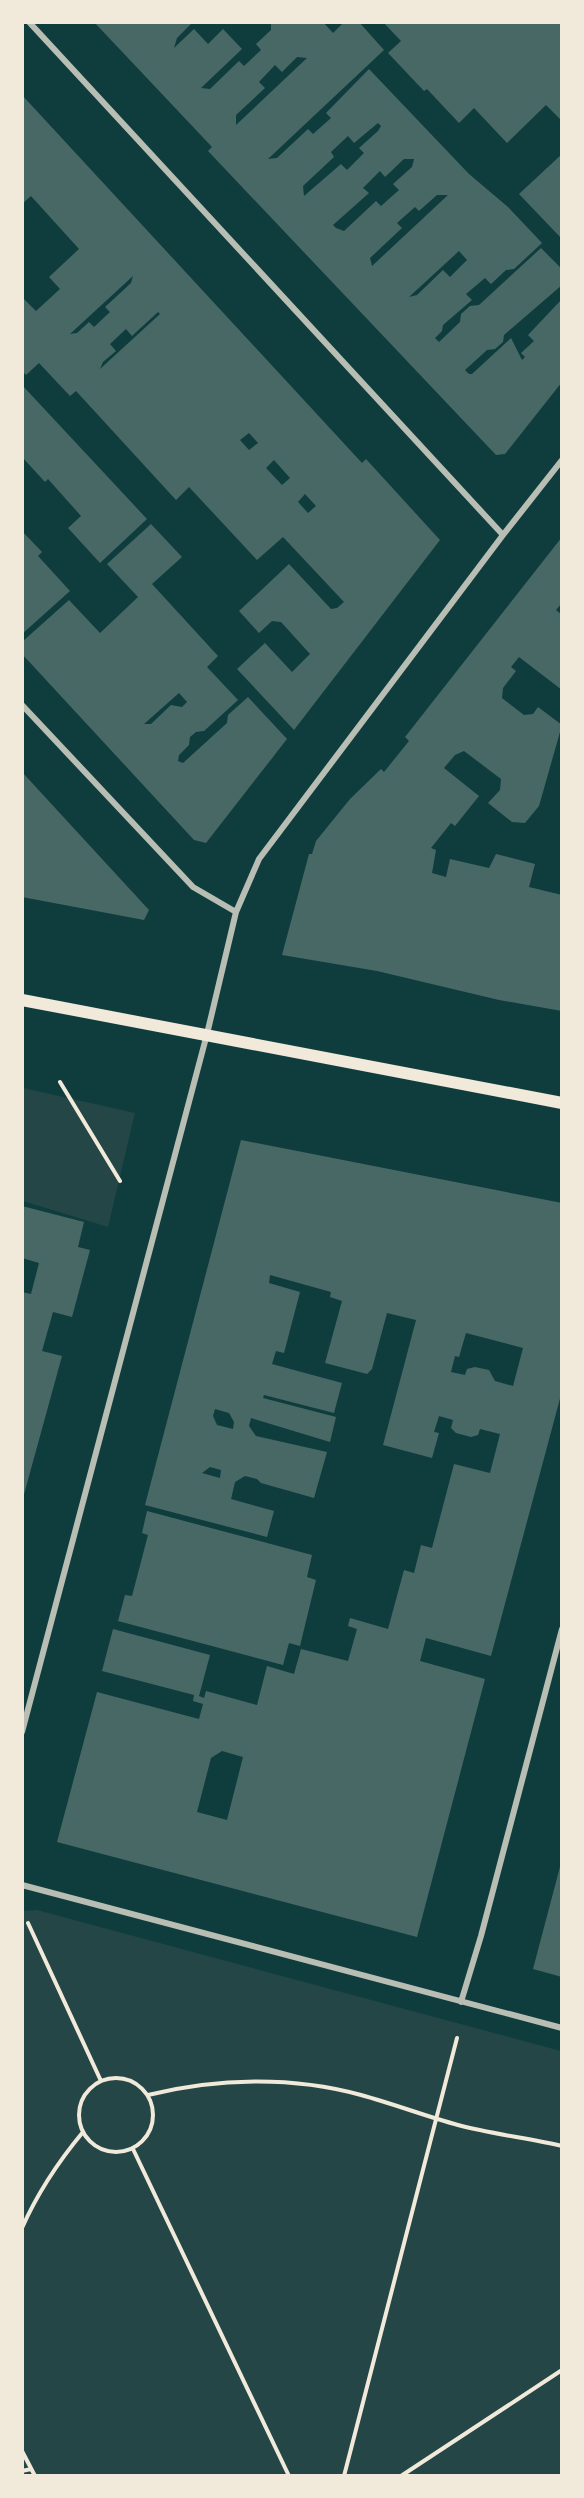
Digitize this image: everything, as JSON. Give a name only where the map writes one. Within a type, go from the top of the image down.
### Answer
[{"type":"main road","points":[[22,1000],[561,1103]]},
{"type":"street","points":[[29,22],[503,535]]},
{"type":"street","points":[[22,1732],[207,1034],[236,912],[260,859],[561,460]]},
{"type":"street","points":[[22,705],[193,887],[236,912]]},
{"type":"street","points":[[461,2002],[481,1936],[561,1629]]},
{"type":"street","points":[[22,1885],[561,2028]]},
{"type":"path","points":[[60,1082],[120,1181]]},
{"type":"path","points":[[28,1923],[101,2081]]},
{"type":"path","points":[[344,2475],[457,2038]]},
{"type":"path","points":[[122,2078],[141,2087],[148,2095],[153,2110],[152,2126],[145,2139],[133,2149],[124,2152],[105,2151],[96,2146],[83,2132],[79,2115],[80,2106],[87,2091],[101,2081],[122,2078]]},
{"type":"path","points":[[148,2095],[214,2084],[273,2081],[305,2083],[360,2094],[437,2119],[561,2146]]},
{"type":"path","points":[[22,2228],[40,2190],[83,2132]]},
{"type":"path","points":[[133,2149],[289,2475]]},
{"type":"path","points":[[401,2475],[561,2370]]},
{"type":"path","points":[[22,2451],[35,2475]]},
{"type":"path","points":[[22,2471],[31,2469]]},
{"type":"shaded area","points":[[23,1088],[135,1113],[108,1227],[23,1201]]},
{"type":"shaded area","points":[[37,1910],[561,2051],[561,2475],[23,2475],[23,1911]]},
{"type":"building","points":[[94,22],[193,22],[177,38],[174,48],[194,29],[208,44],[223,29],[242,49],[201,88],[210,89],[239,61],[244,66],[261,50],[256,44],[271,30],[271,22],[323,22],[333,33],[344,22],[359,22],[384,50],[268,159],[277,158],[308,129],[313,134],[331,118],[326,113],[369,69],[469,174],[508,207],[542,243],[514,269],[506,270],[491,284],[485,278],[466,294],[472,300],[443,325],[442,331],[435,338],[439,342],[460,322],[461,314],[470,306],[479,305],[541,248],[562,269],[562,285],[504,335],[503,342],[495,349],[487,350],[465,370],[472,374],[511,338],[522,360],[525,357],[521,353],[534,341],[528,335],[562,299],[562,382],[505,454],[496,455],[208,151],[212,147]],"holes":[[[297,57],[307,58],[236,125],[236,115],[265,88],[259,82],[275,65],[282,72]],[[378,123],[381,126],[359,148],[364,153],[347,170],[341,164],[304,196],[303,186],[334,157],[331,152],[348,136],[354,143]],[[404,159],[414,159],[412,167],[393,184],[399,190],[381,206],[376,201],[344,231],[333,225],[369,193],[363,188],[380,171],[385,177]],[[437,195],[448,195],[372,266],[370,258],[402,228],[397,223],[415,207],[419,211]],[[459,251],[467,260],[450,277],[443,270],[417,295],[409,297]]]},
{"type":"building","points":[[383,22],[562,22],[562,121],[546,105],[507,143],[474,108],[459,123],[388,53],[401,41]]},
{"type":"building","points":[[22,95],[362,463],[366,459],[440,540],[294,730],[237,669],[265,643],[292,672],[310,654],[281,622],[272,621],[259,633],[239,611],[289,564],[331,609],[337,608],[344,602],[283,537],[257,560],[189,487],[176,500],[76,391],[70,396],[39,363],[26,375],[22,371],[22,297],[36,311],[60,289],[49,277],[79,249],[31,196],[22,204]],"holes":[[[133,276],[131,283],[105,307],[110,312],[94,327],[89,322],[77,333],[70,334]],[[158,312],[160,314],[100,369],[103,362],[116,351],[110,344],[126,329],[132,336]],[[249,433],[258,443],[249,450],[240,440]],[[274,460],[290,478],[282,485],[266,468]],[[305,494],[316,506],[308,513],[298,502]]]},
{"type":"building","points":[[562,154],[562,239],[519,194]]},
{"type":"building","points":[[22,385],[147,519],[100,563],[68,528],[81,516],[48,479],[45,482],[22,457]]},
{"type":"building","points":[[151,524],[182,557],[152,584],[218,656],[207,667],[238,700],[204,731],[196,732],[190,737],[189,745],[179,755],[178,761],[183,763],[227,723],[228,715],[248,697],[287,739],[206,843],[194,840],[22,654],[22,642],[69,600],[100,633],[138,597],[107,564]],"holes":[[[179,693],[187,702],[182,707],[171,705],[151,724],[144,724]]]},
{"type":"building","points":[[22,531],[42,552],[38,556],[70,591],[22,634]]},
{"type":"building","points":[[562,537],[562,603],[556,610],[562,615],[562,690],[519,657],[511,667],[516,671],[503,688],[502,698],[524,715],[533,714],[538,707],[562,725],[539,806],[525,823],[512,822],[488,803],[500,790],[501,779],[464,751],[455,755],[444,768],[479,796],[455,826],[451,823],[431,848],[436,850],[432,873],[446,877],[450,859],[489,868],[496,854],[535,864],[529,887],[562,895],[562,1011],[499,1000],[377,971],[282,955],[309,854],[312,854],[316,841],[350,799],[381,769],[384,772],[409,741],[405,737]]},
{"type":"building","points":[[22,772],[149,910],[144,920],[22,897]]},
{"type":"building","points":[[241,1140],[562,1203],[562,1391],[491,1656],[426,1638],[420,1661],[485,1679],[417,1937],[57,1842],[97,1692],[199,1719],[203,1704],[193,1701],[194,1695],[102,1671],[113,1629],[210,1655],[199,1696],[204,1698],[206,1691],[257,1705],[267,1666],[294,1674],[301,1649],[348,1661],[357,1629],[348,1626],[350,1618],[388,1629],[404,1570],[414,1573],[421,1545],[432,1548],[454,1464],[490,1473],[500,1434],[480,1429],[478,1435],[471,1437],[456,1433],[451,1428],[453,1420],[439,1416],[434,1432],[439,1433],[432,1458],[383,1445],[416,1320],[387,1313],[372,1369],[367,1374],[325,1363],[342,1301],[330,1297],[331,1292],[270,1275],[269,1283],[300,1292],[284,1353],[276,1351],[272,1364],[342,1383],[334,1413],[264,1395],[263,1398],[336,1417],[330,1442],[251,1418],[249,1426],[256,1436],[327,1452],[314,1498],[261,1483],[257,1479],[245,1476],[235,1482],[231,1499],[274,1511],[267,1537],[145,1505]],"holes":[[[466,1333],[523,1348],[513,1386],[495,1381],[489,1370],[475,1367],[467,1369],[465,1375],[451,1372],[455,1356],[459,1357]],[[215,1409],[229,1413],[234,1422],[233,1429],[217,1425],[213,1416]],[[210,1467],[221,1470],[220,1478],[202,1473]],[[222,1751],[243,1757],[227,1820],[197,1812],[211,1758]]]},
{"type":"building","points":[[22,1206],[84,1222],[78,1247],[90,1250],[72,1317],[53,1312],[42,1351],[62,1356],[23,1498],[22,1292],[31,1294],[39,1263],[22,1258]]},
{"type":"building","points":[[147,1511],[312,1555],[307,1577],[316,1580],[300,1646],[289,1643],[283,1665],[118,1621],[125,1595],[132,1596],[148,1535],[142,1533]]},
{"type":"building","points":[[562,1863],[562,1977],[533,1969]]}]
